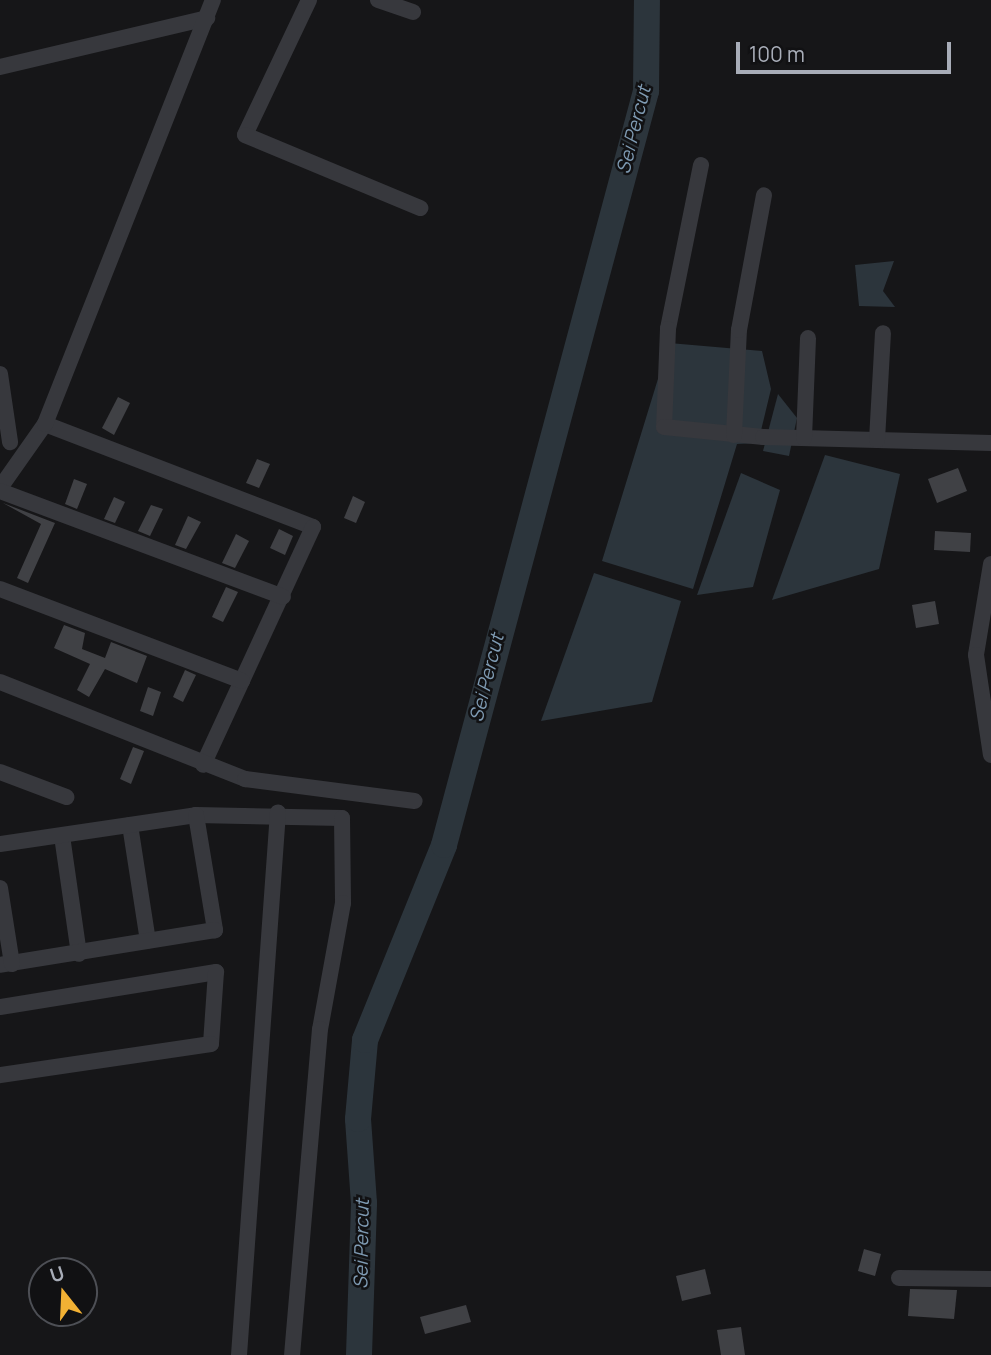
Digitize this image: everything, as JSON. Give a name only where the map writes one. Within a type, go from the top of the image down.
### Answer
[{"type":"street","points":[[213,0],[45,424],[0,489],[283,597]]},
{"type":"street","points":[[309,0],[244,135],[420,208]]},
{"type":"street","points":[[378,0],[413,12]]},
{"type":"street","points":[[0,67],[207,19]]},
{"type":"street","points":[[701,166],[668,330],[664,427],[734,435],[991,443]]},
{"type":"street","points":[[734,435],[739,330],[764,195]]},
{"type":"street","points":[[877,440],[883,332]]},
{"type":"street","points":[[804,438],[808,338]]},
{"type":"street","points":[[0,374],[5,443],[23,459]]},
{"type":"street","points":[[45,424],[308,520],[313,532],[203,765]]},
{"type":"street","points":[[991,564],[976,655],[991,755]]},
{"type":"street","points":[[0,589],[242,681]]},
{"type":"street","points":[[0,682],[203,765],[275,787],[415,801]]},
{"type":"street","points":[[0,772],[66,797]]},
{"type":"street","points":[[239,1355],[278,812]]},
{"type":"street","points":[[0,844],[196,815],[278,812],[342,818],[343,903],[320,1029],[292,1355]]},
{"type":"street","points":[[0,888],[6,965],[215,930],[196,815]]},
{"type":"street","points":[[130,825],[148,941]]},
{"type":"street","points":[[62,836],[79,954]]},
{"type":"street","points":[[0,1007],[216,972],[211,1044],[0,1075]]},
{"type":"street","points":[[899,1278],[991,1279]]},
{"type":"shaded area","points":[[894,261],[883,291],[895,307],[859,306],[855,265]]},
{"type":"shaded area","points":[[669,343],[762,351],[771,389],[758,443],[737,444],[693,589],[602,561]]},
{"type":"shaded area","points":[[778,394],[797,418],[789,456],[763,451]]},
{"type":"shaded area","points":[[825,455],[900,474],[879,569],[772,600]]},
{"type":"shaded area","points":[[741,473],[780,490],[753,587],[697,595]]},
{"type":"shaded area","points":[[594,573],[681,601],[652,702],[541,721]]},
{"type":"building","points":[[118,397],[130,403],[114,435],[102,428]]},
{"type":"building","points":[[257,459],[270,464],[259,488],[246,483]]},
{"type":"building","points":[[958,468],[967,491],[937,503],[928,479]]},
{"type":"building","points":[[74,479],[87,484],[77,509],[65,504]]},
{"type":"building","points":[[353,496],[365,502],[356,523],[344,518]]},
{"type":"building","points":[[114,497],[125,502],[115,523],[104,519]]},
{"type":"building","points":[[3,503],[55,523],[28,583],[17,578],[41,524]]},
{"type":"building","points":[[151,505],[163,509],[150,536],[138,531]]},
{"type":"building","points":[[188,516],[201,522],[186,549],[175,545]]},
{"type":"building","points":[[279,529],[293,536],[285,555],[270,548]]},
{"type":"building","points":[[935,531],[971,533],[970,552],[934,550]]},
{"type":"building","points":[[236,534],[249,541],[235,568],[222,563]]},
{"type":"building","points":[[226,587],[238,592],[223,622],[212,617]]},
{"type":"building","points":[[935,601],[939,624],[916,628],[912,605]]},
{"type":"building","points":[[64,625],[85,633],[82,649],[105,658],[111,642],[147,656],[137,683],[105,669],[89,697],[77,690],[90,664],[54,648]]},
{"type":"building","points":[[185,670],[196,675],[183,702],[173,697]]},
{"type":"building","points":[[148,687],[161,692],[153,716],[140,711]]},
{"type":"building","points":[[133,747],[144,751],[131,784],[120,779]]},
{"type":"building","points":[[864,1249],[881,1254],[875,1276],[858,1271]]},
{"type":"building","points":[[705,1269],[711,1294],[682,1301],[676,1276]]},
{"type":"building","points":[[910,1289],[957,1290],[954,1319],[908,1316]]},
{"type":"building","points":[[466,1305],[471,1322],[425,1334],[420,1317]]},
{"type":"building","points":[[741,1327],[745,1355],[721,1355],[717,1330]]},
{"type":"waterway","name":"Sei Percut","points":[[359,1355],[364,1203],[358,1119],[365,1040],[444,845],[646,91],[647,0]]}]
